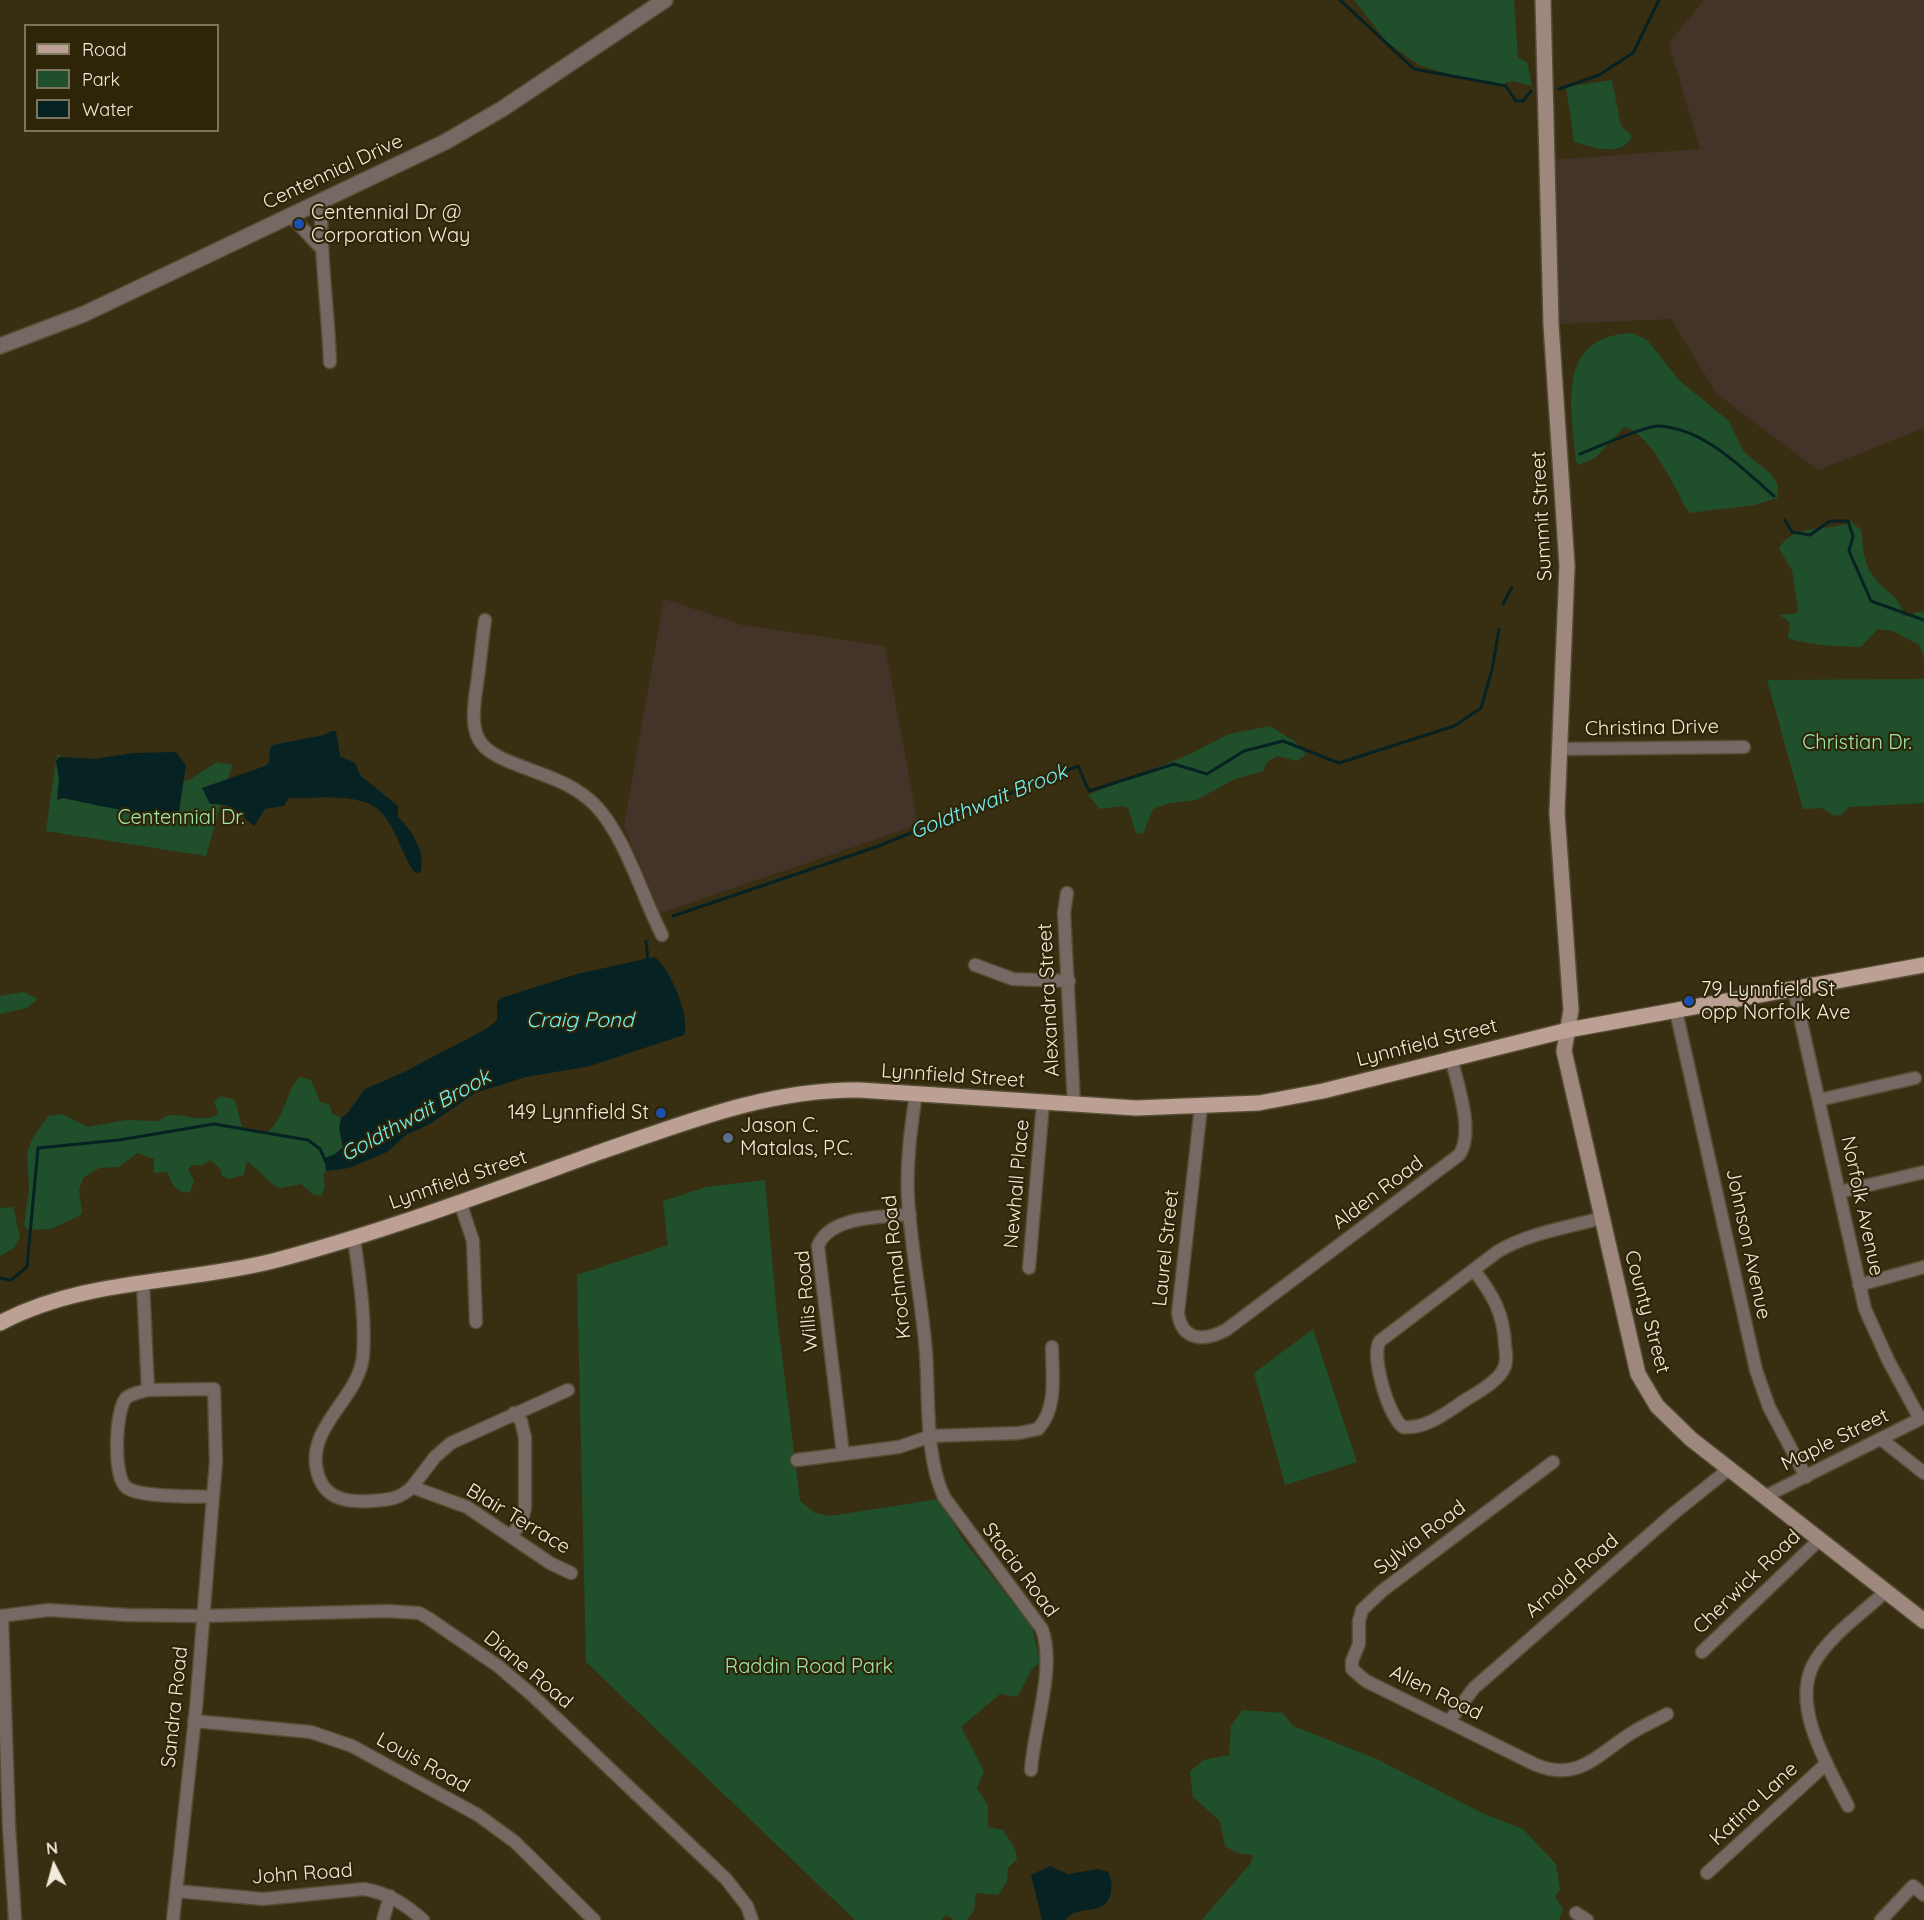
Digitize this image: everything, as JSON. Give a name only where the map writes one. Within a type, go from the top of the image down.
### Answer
[{"type":"main road","name":"Summit Street","points":[[1543,0],[1551,324],[1567,566],[1557,829],[1571,1010],[1568,1030]]},
{"type":"main road","name":"Lynnfield Street","points":[[0,1323],[27,1309],[62,1296],[239,1268],[354,1238],[746,1104],[819,1091],[916,1093],[1042,1104],[1201,1107],[1242,1105],[1300,1097],[1451,1057],[1568,1030],[1924,965]]},
{"type":"main road","name":"County Street","points":[[1568,1030],[1564,1051],[1601,1218],[1642,1382],[1651,1398],[1677,1427],[1924,1621]]},
{"type":"street","name":"Centennial Drive","points":[[0,346],[84,314],[476,124],[665,0]]},
{"type":"street","points":[[321,201],[320,247],[328,311],[330,362]]},
{"type":"street","points":[[290,215],[320,247]]},
{"type":"street","points":[[485,620],[472,714],[474,732],[488,750],[500,758],[556,779],[586,796],[616,834],[663,935]]},
{"type":"street","name":"Christina Drive","points":[[1560,749],[1744,747]]},
{"type":"street","name":"Alexandra Street","points":[[1067,892],[1064,913],[1074,1105]]},
{"type":"street","points":[[975,965],[1012,979],[1069,981]]},
{"type":"street","name":"Norfolk Avenue","points":[[1794,990],[1865,1309],[1880,1345],[1922,1418]]},
{"type":"street","name":"Johnson Avenue","points":[[1676,1011],[1756,1370],[1769,1407],[1806,1477]]},
{"type":"street","name":"Alden Road","points":[[1238,1321],[1464,1149],[1467,1132],[1451,1057]]},
{"type":"street","points":[[1819,1100],[1915,1078]]},
{"type":"street","name":"Krochmal Road","points":[[916,1093],[908,1163],[910,1214],[924,1326],[931,1436]]},
{"type":"street","name":"Newhall Place","points":[[1029,1268],[1042,1104]]},
{"type":"street","name":"Laurel Street","points":[[1201,1107],[1182,1259],[1179,1322],[1190,1336],[1199,1338],[1215,1335],[1238,1321]]},
{"type":"street","points":[[1839,1191],[1924,1172]]},
{"type":"street","points":[[460,1202],[473,1241],[476,1322]]},
{"type":"street","name":"Willis Road","points":[[843,1454],[818,1246],[826,1232],[840,1225],[910,1214]]},
{"type":"street","points":[[1474,1270],[1497,1302],[1501,1314],[1505,1344],[1504,1369],[1492,1381],[1437,1419],[1419,1426],[1403,1427],[1393,1416],[1376,1360],[1376,1346],[1388,1333],[1497,1252],[1524,1239],[1601,1218]]},
{"type":"street","points":[[354,1238],[361,1294],[363,1356],[357,1376],[319,1440],[316,1451],[317,1470],[325,1488],[340,1499],[350,1501],[398,1498],[412,1486],[442,1449],[514,1413],[568,1390]]},
{"type":"street","points":[[1859,1286],[1924,1267]]},
{"type":"street","points":[[143,1283],[148,1390],[131,1395],[122,1406],[117,1469],[122,1482],[134,1491],[213,1497]]},
{"type":"street","points":[[797,1460],[899,1447],[931,1436],[1019,1433],[1038,1429],[1047,1417],[1052,1400],[1052,1347]]},
{"type":"street","name":"Sandra Road","points":[[148,1390],[214,1389],[216,1462],[194,1721],[173,1920]]},
{"type":"street","points":[[510,1536],[521,1524],[525,1508],[525,1437],[520,1421],[514,1413]]},
{"type":"street","name":"Maple Street","points":[[1764,1497],[1922,1418]]},
{"type":"street","name":"Stacia Road","points":[[931,1436],[937,1482],[944,1497],[1042,1629],[1046,1641],[1047,1666],[1033,1740],[1031,1770]]},
{"type":"street","points":[[1881,1439],[1924,1473]]},
{"type":"street","name":"Sylvia Road","points":[[1353,1670],[1352,1661],[1359,1644],[1359,1621],[1362,1610],[1382,1592],[1553,1462]]},
{"type":"street","name":"Arnold Road","points":[[1450,1720],[1474,1688],[1674,1513],[1729,1469]]},
{"type":"street","name":"Blair Terrace","points":[[412,1486],[467,1507],[550,1563],[572,1573]]},
{"type":"street","name":"Cherwick Road","points":[[1702,1652],[1820,1540]]},
{"type":"street","points":[[1848,1806],[1826,1764],[1816,1738],[1809,1710],[1808,1686],[1813,1664],[1831,1642],[1886,1591]]},
{"type":"street","name":"Diane Road","points":[[1,1616],[49,1610],[127,1615],[203,1616],[387,1611],[419,1613],[498,1666],[532,1695],[726,1879],[747,1906],[752,1920]]},
{"type":"street","points":[[1,1616],[8,1815],[15,1920]]},
{"type":"street","name":"Allen Road","points":[[1353,1670],[1366,1681],[1545,1768],[1574,1769],[1592,1761],[1631,1733],[1667,1714]]},
{"type":"street","name":"Louis Road","points":[[194,1721],[311,1732],[352,1746],[478,1815],[505,1834],[594,1920]]},
{"type":"street","name":"Katina Lane","points":[[1707,1873],[1826,1764]]},
{"type":"street","points":[[1881,1920],[1913,1886],[1924,1895]]},
{"type":"street","name":"John Road","points":[[176,1891],[263,1899],[364,1889],[390,1896],[423,1920]]},
{"type":"street","points":[[382,1920],[390,1896]]},
{"type":"street","points":[[1576,1913],[1587,1920]]},
{"type":"shaded area","points":[[1704,0],[1924,0],[1924,428],[1818,470],[1717,394],[1671,319],[1559,324],[1552,160],[1700,149],[1669,43]]},
{"type":"shaded area","points":[[664,599],[742,625],[885,646],[918,825],[660,913],[624,826]]},
{"type":"green space","points":[[1354,0],[1514,0],[1518,58],[1527,62],[1532,86],[1512,81],[1498,86],[1471,81],[1419,65],[1387,42]]},
{"type":"green space","points":[[1612,80],[1621,126],[1632,136],[1628,143],[1622,147],[1606,149],[1574,142],[1566,87]]},
{"type":"green space","points":[[1633,333],[1647,340],[1680,381],[1729,421],[1743,451],[1771,474],[1778,485],[1777,498],[1754,505],[1689,513],[1653,451],[1644,440],[1624,427],[1595,458],[1579,465],[1576,461],[1571,397],[1573,378],[1579,360],[1590,347],[1608,337]]},
{"type":"green space","points":[[1851,522],[1861,530],[1864,554],[1870,571],[1900,604],[1903,616],[1924,611],[1924,658],[1919,645],[1893,631],[1878,629],[1861,647],[1815,644],[1788,638],[1790,622],[1779,615],[1797,613],[1798,608],[1792,570],[1779,549],[1785,541],[1801,531]]},
{"type":"green space","name":"Christian Dr.","points":[[1924,679],[1924,803],[1849,807],[1841,815],[1834,816],[1823,808],[1803,809],[1767,680]]},
{"type":"green space","points":[[1270,726],[1297,743],[1306,755],[1297,761],[1277,756],[1267,762],[1263,771],[1235,779],[1196,800],[1170,803],[1153,809],[1143,834],[1136,833],[1128,808],[1123,806],[1100,809],[1088,795],[1188,755],[1229,734]]},
{"type":"green space","name":"Centennial Dr.","points":[[57,754],[77,765],[172,785],[189,780],[217,762],[232,765],[206,856],[46,831]]},
{"type":"green space","points":[[24,992],[38,999],[27,1008],[0,1014],[0,996]]},
{"type":"green space","points":[[300,1077],[311,1080],[320,1102],[329,1104],[332,1113],[341,1118],[339,1128],[343,1147],[335,1155],[325,1158],[326,1171],[323,1174],[325,1187],[321,1196],[314,1195],[301,1184],[280,1188],[272,1184],[249,1162],[246,1163],[244,1175],[229,1179],[222,1176],[220,1168],[210,1160],[203,1165],[192,1165],[188,1169],[194,1181],[190,1192],[181,1192],[173,1184],[167,1172],[154,1173],[154,1159],[137,1153],[119,1167],[99,1168],[83,1178],[79,1190],[82,1213],[79,1216],[51,1229],[28,1230],[24,1226],[29,1190],[27,1153],[32,1139],[48,1116],[62,1114],[88,1127],[126,1120],[159,1121],[172,1115],[203,1118],[218,1114],[214,1101],[221,1096],[235,1100],[242,1127],[267,1132],[278,1119],[292,1087]]},
{"type":"green space","name":"Raddin Road Park","points":[[765,1180],[777,1316],[800,1501],[815,1513],[830,1516],[939,1499],[964,1541],[1032,1627],[1040,1662],[1032,1669],[1017,1697],[1000,1694],[961,1727],[984,1771],[977,1788],[988,1806],[988,1827],[1003,1830],[1015,1849],[1017,1859],[1008,1868],[1007,1881],[998,1895],[976,1893],[974,1910],[967,1920],[954,1920],[946,1915],[941,1920],[855,1920],[586,1662],[577,1275],[668,1245],[663,1201],[706,1187]]},
{"type":"green space","points":[[13,1207],[20,1237],[14,1248],[0,1256],[0,1208]]},
{"type":"green space","points":[[1313,1329],[1357,1462],[1285,1485],[1254,1373]]},
{"type":"green space","points":[[1242,1710],[1283,1713],[1293,1726],[1377,1759],[1484,1814],[1523,1829],[1556,1864],[1560,1889],[1555,1897],[1563,1909],[1559,1920],[1202,1920],[1250,1864],[1253,1855],[1237,1853],[1225,1846],[1220,1821],[1193,1797],[1190,1771],[1204,1760],[1229,1755],[1231,1726]]},
{"type":"water","points":[[336,731],[340,756],[355,763],[360,775],[398,806],[398,817],[413,835],[420,850],[422,865],[420,873],[414,872],[386,818],[377,809],[354,799],[289,798],[284,806],[265,809],[254,826],[231,807],[210,804],[202,788],[265,766],[269,763],[270,748],[273,745],[324,735]]},
{"type":"water","points":[[176,752],[186,765],[179,812],[158,815],[63,798],[57,800],[59,779],[56,761],[59,757],[95,759],[133,753]]},
{"type":"water","name":"Craig Pond","points":[[654,957],[666,970],[678,993],[685,1018],[684,1035],[590,1066],[526,1077],[475,1093],[430,1124],[406,1135],[387,1152],[349,1168],[326,1171],[325,1158],[335,1154],[343,1147],[339,1128],[341,1118],[346,1115],[365,1089],[402,1073],[488,1028],[497,1020],[497,1002],[501,998],[577,974]]},
{"type":"water","points":[[1050,1866],[1068,1874],[1098,1869],[1108,1872],[1112,1884],[1109,1899],[1099,1908],[1077,1912],[1065,1920],[1042,1920],[1031,1875]]},
{"type":"waterway","points":[[1340,0],[1414,69],[1506,86],[1516,101],[1523,101],[1531,91]]},
{"type":"waterway","points":[[1559,89],[1599,75],[1633,53],[1659,0]]},
{"type":"waterway","name":"Goldthwait Brook","points":[[1580,454],[1651,427],[1675,428],[1721,451],[1774,496]]},
{"type":"waterway","name":"Goldthwait Brook","points":[[1785,520],[1792,532],[1810,535],[1830,521],[1848,521],[1853,536],[1849,551],[1871,601],[1924,620]]},
{"type":"waterway","name":"Goldthwait Brook","points":[[1503,604],[1512,587]]},
{"type":"waterway","name":"Goldthwait Brook","points":[[673,916],[876,847],[1078,766],[1089,791],[1174,764],[1207,774],[1244,751],[1283,741],[1339,763],[1454,726],[1481,708],[1492,670],[1499,629]]},
{"type":"waterway","name":"Goldthwait Brook","points":[[646,941],[648,960]]},
{"type":"waterway","name":"Goldthwait Brook","points":[[0,1278],[11,1280],[27,1267],[38,1148],[119,1140],[214,1124],[308,1140],[320,1149],[326,1162],[329,1162]]},
{"type":"place","name":"Centennial Dr @ Corporation Way","points":[[299,224]]},
{"type":"place","name":"79 Lynnfield St opp Norfolk Ave","points":[[1689,1001]]},
{"type":"place","name":"149 Lynnfield St","points":[[661,1113]]},
{"type":"place","name":"Jason C. Matalas, P.C.","points":[[728,1138]]}]
